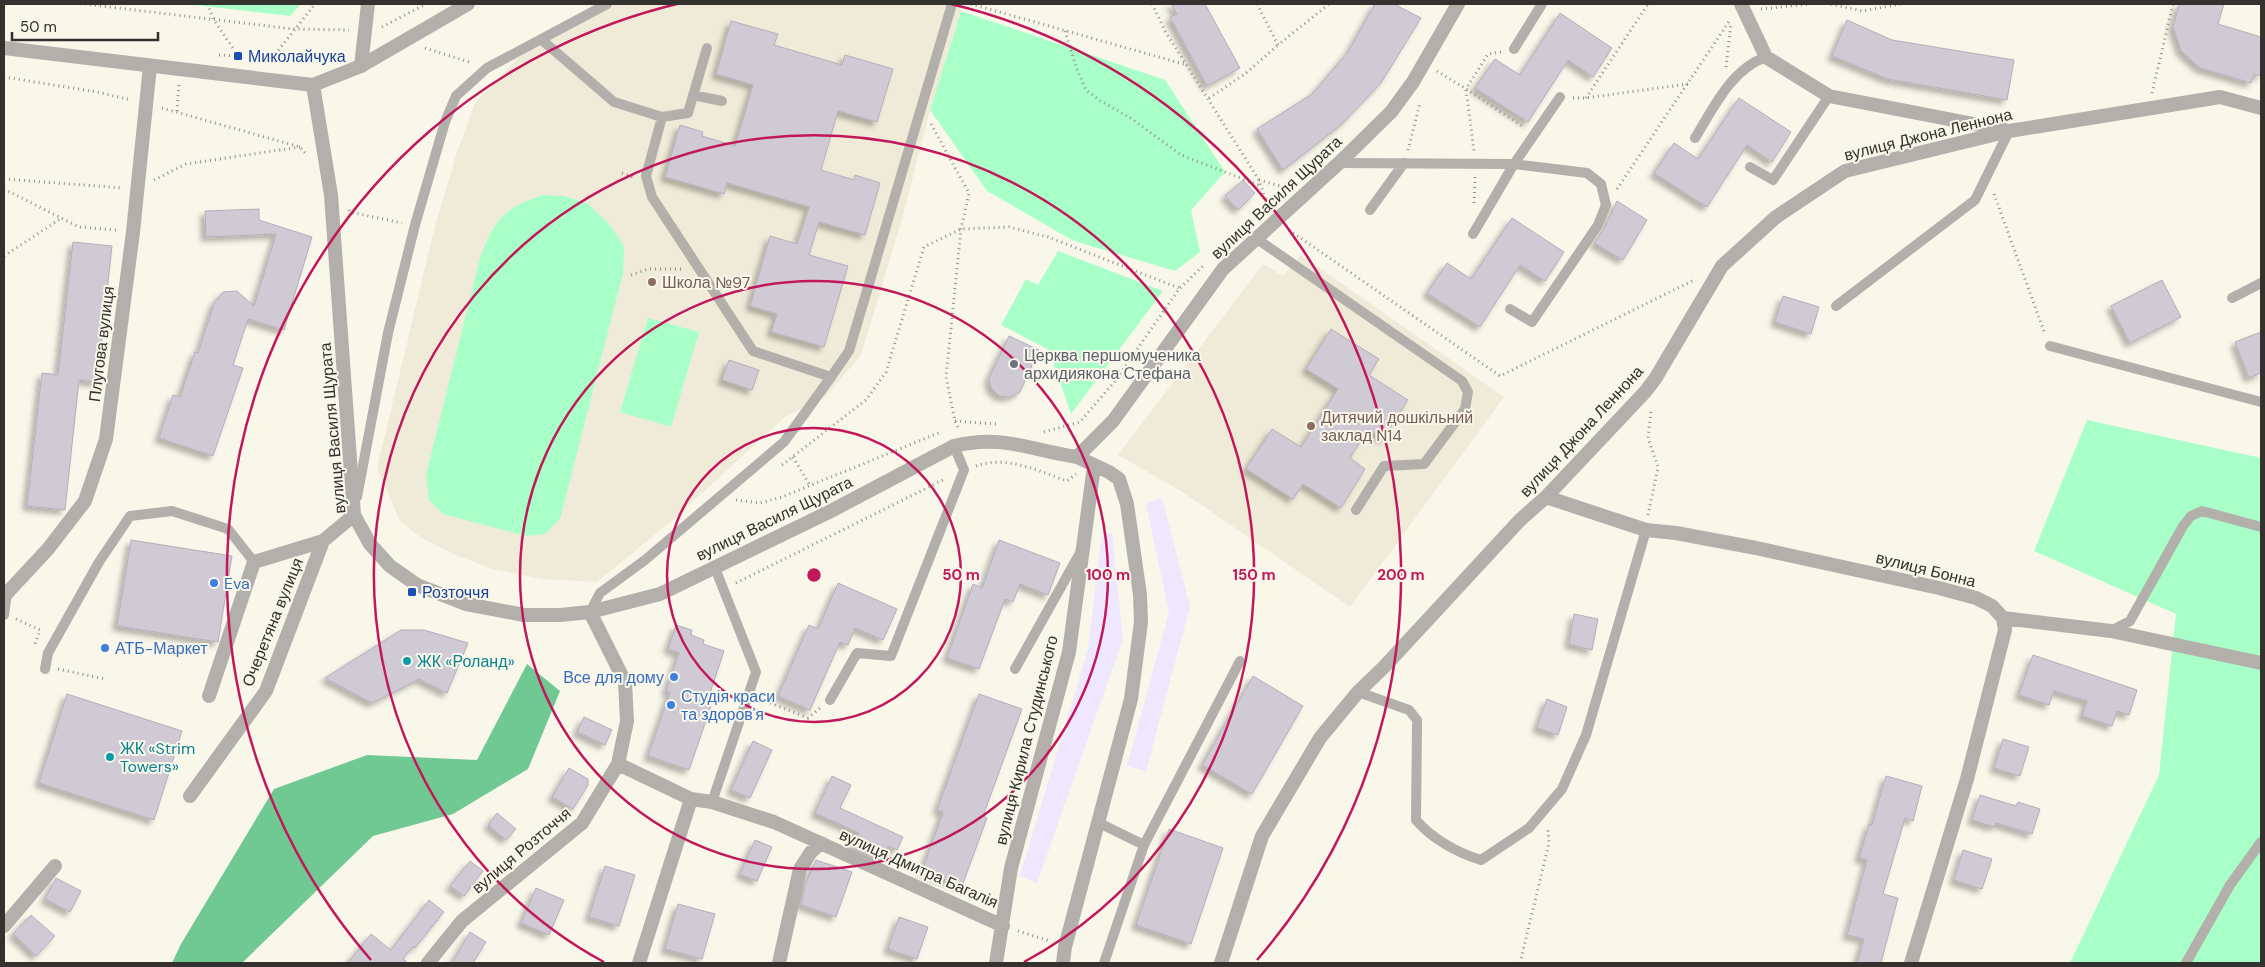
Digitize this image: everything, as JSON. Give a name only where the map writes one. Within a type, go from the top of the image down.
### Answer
[{"type":"street","points":[[361,66],[368,4]]},
{"type":"street","points":[[4,48],[313,85],[361,66],[468,4]]},
{"type":"street","name":"вулиця Василя Щурата","points":[[313,85],[331,196],[354,515],[370,544],[390,566],[417,585],[466,604],[524,615],[560,615],[590,612],[660,594],[829,512],[954,446],[975,441],[996,440],[1076,457],[1113,421],[1224,269],[1340,163],[1391,112],[1413,82],[1458,4]]},
{"type":"street","points":[[1743,8],[1766,57],[1829,96],[2009,130]]},
{"type":"street","name":"Плугова вулиця","points":[[5,593],[48,549],[85,501],[106,439],[133,232],[150,66]]},
{"type":"street","name":"вулиця Джона Леннона","points":[[1221,963],[1262,836],[1320,738],[1358,692],[1384,667],[1520,520],[1546,497],[1645,392],[1655,379],[1722,266],[1776,217],[1845,172],[2009,130],[2220,97],[2261,108]]},
{"type":"street","points":[[1063,963],[1065,946],[1131,699],[1141,622],[1140,595],[1124,496],[1119,479],[1076,457]]},
{"type":"street","name":"вулиця Кирила Студинського","points":[[996,963],[1003,926],[1010,868],[1069,652],[1094,466]]},
{"type":"street","name":"вулиця Бонна","points":[[1546,497],[1646,530],[1676,533],[1756,548],[1940,588],[1976,598],[1992,606],[2003,618]]},
{"type":"street","name":"Очеретяна вулиця","points":[[190,796],[266,690],[323,541],[354,515]]},
{"type":"street","points":[[209,696],[254,562],[323,541]]},
{"type":"street","name":"вулиця Розточчя","points":[[428,963],[462,921],[582,823],[618,764],[626,721],[625,682],[590,612]]},
{"type":"street","points":[[1911,963],[1967,778],[2005,630],[2003,618],[2111,631],[2261,663]]},
{"type":"street","name":"вулиця Дмитра Багалія","points":[[618,764],[691,799],[712,802],[774,822],[1003,926]]},
{"type":"street","points":[[639,963],[691,799]]},
{"type":"street","name":"вулиця Дмитра Багалія","points":[[779,963],[800,869],[810,852],[821,843]]},
{"type":"street","points":[[4,926],[55,866]]},
{"type":"lane","points":[[354,515],[362,463],[388,333],[415,225],[445,122],[456,96],[487,68],[606,4]]},
{"type":"lane","points":[[590,612],[600,593],[645,560],[784,442],[849,351],[952,4]]},
{"type":"lane","points":[[1514,49],[1542,4]]},
{"type":"lane","points":[[542,40],[614,102],[662,117],[688,113],[707,48]]},
{"type":"lane","points":[[1695,138],[1724,91],[1753,62],[1766,57]]},
{"type":"lane","points":[[693,95],[722,101]]},
{"type":"lane","points":[[1750,166],[1773,180],[1829,96]]},
{"type":"lane","points":[[1473,234],[1514,164],[1560,97]]},
{"type":"lane","points":[[662,117],[646,176],[652,197],[753,351],[831,377]]},
{"type":"lane","points":[[1836,306],[1975,200],[2009,130]]},
{"type":"lane","points":[[1340,163],[1514,164],[1587,174],[1601,184],[1606,205],[1598,225],[1532,322],[1510,309]]},
{"type":"lane","points":[[1370,210],[1404,163]]},
{"type":"lane","points":[[1257,238],[1462,381],[1468,392],[1465,409],[1424,464],[1384,466],[1356,510]]},
{"type":"lane","points":[[2232,298],[2261,283]]},
{"type":"lane","points":[[2050,346],[2261,402]]},
{"type":"lane","points":[[830,700],[857,653],[890,656],[964,470],[954,446]]},
{"type":"lane","points":[[50,669],[48,652],[99,562],[130,516],[172,511],[228,529],[254,562]]},
{"type":"lane","points":[[2111,631],[2130,621],[2183,526],[2191,516],[2202,511],[2261,528]]},
{"type":"lane","points":[[1358,692],[1409,710],[1417,720],[1416,820],[1425,830],[1467,856],[1481,860],[1529,828],[1562,789],[1586,735],[1646,530]]},
{"type":"lane","points":[[1015,669],[1082,548]]},
{"type":"lane","points":[[712,802],[756,672],[715,568]]},
{"type":"lane","points":[[4,614],[5,593]]},
{"type":"lane","points":[[1104,963],[1144,845],[1240,661]]},
{"type":"lane","points":[[1098,822],[1144,845]]},
{"type":"lane","points":[[2186,963],[2230,885],[2261,842]]},
{"type":"path","points":[[85,4],[293,29],[352,30]]},
{"type":"path","points":[[207,4],[214,20],[238,56]]},
{"type":"path","points":[[269,62],[293,29],[315,4]]},
{"type":"path","points":[[376,29],[426,4]]},
{"type":"path","points":[[970,4],[1188,66]]},
{"type":"path","points":[[1152,4],[1166,32],[1259,180],[1268,207]]},
{"type":"path","points":[[1257,4],[1278,45]]},
{"type":"path","points":[[1209,98],[1245,74],[1329,4]]},
{"type":"path","points":[[1585,98],[1648,4]]},
{"type":"path","points":[[1743,8],[1810,4]]},
{"type":"path","points":[[1831,4],[1862,11],[1902,4]]},
{"type":"path","points":[[2148,108],[2173,4]]},
{"type":"path","points":[[1606,205],[1732,18],[1724,91]]},
{"type":"path","points":[[1064,31],[1086,90],[1099,100],[1129,117],[1181,155],[1261,186]]},
{"type":"path","points":[[420,46],[487,68]]},
{"type":"path","points":[[1474,204],[1475,164],[1466,89],[1488,54],[1514,49]]},
{"type":"path","points":[[1435,70],[1535,134]]},
{"type":"path","points":[[4,77],[97,92],[136,101]]},
{"type":"path","points":[[176,111],[180,84]]},
{"type":"path","points":[[1560,97],[1585,98],[1688,84]]},
{"type":"path","points":[[2151,94],[2161,93]]},
{"type":"path","points":[[1407,153],[1422,95]]},
{"type":"path","points":[[155,106],[300,147],[310,160]]},
{"type":"path","points":[[922,108],[969,193],[961,229],[946,377],[955,420],[960,431],[954,432]]},
{"type":"path","points":[[4,179],[137,189],[186,164],[300,147]]},
{"type":"path","points":[[1987,175],[2050,346]]},
{"type":"path","points":[[1259,180],[1290,188]]},
{"type":"path","points":[[4,189],[79,227],[133,232]]},
{"type":"path","points":[[350,212],[415,225]]},
{"type":"path","points":[[4,256],[61,218]]},
{"type":"path","points":[[1284,226],[1500,376],[1696,279]]},
{"type":"path","points":[[778,468],[866,400],[886,372],[924,247],[961,229],[1008,227],[1048,237],[1179,288]]},
{"type":"path","points":[[1036,431],[1045,432],[1080,422],[1115,381],[1179,288],[1209,261]]},
{"type":"path","points":[[631,275],[648,269],[700,270]]},
{"type":"path","points":[[1645,392],[1652,403],[1648,438],[1658,467],[1646,530]]},
{"type":"path","points":[[955,420],[999,424]]},
{"type":"path","points":[[739,493],[732,498],[748,503],[760,504],[782,497],[809,484],[940,432],[947,432]]},
{"type":"path","points":[[784,442],[809,484]]},
{"type":"path","points":[[4,614],[40,630],[33,647]]},
{"type":"path","points":[[50,669],[105,679]]},
{"type":"path","points":[[749,693],[808,718],[830,700]]},
{"type":"path","points":[[1520,963],[1549,843],[1546,808]]},
{"type":"path","points":[[1003,926],[1055,943]]},
{"type":"shaded area","name":"Школа №97","points":[[616,4],[963,4],[930,110],[903,216],[861,355],[825,397],[785,417],[675,518],[597,582],[543,579],[492,569],[456,555],[420,537],[400,521],[377,468],[434,230],[456,155],[475,103],[518,58]]},
{"type":"shaded area","name":"Дитячий дошкільний заклад N14","points":[[1301,255],[1504,397],[1350,607],[1181,491],[1118,455],[1263,264],[1283,276]]},
{"type":"shaded area","points":[[1162,498],[1190,606],[1146,771],[1127,766],[1169,612],[1146,504]]},
{"type":"shaded area","points":[[1102,532],[1112,534],[1123,639],[1037,883],[1020,876],[1088,649]]},
{"type":"green space","points":[[186,4],[301,4],[290,16]]},
{"type":"green space","points":[[961,11],[1165,80],[1225,172],[1191,210],[1200,252],[1175,271],[1074,241],[987,191],[930,110]]},
{"type":"green space","points":[[543,195],[564,196],[588,204],[610,225],[624,246],[623,273],[560,519],[545,534],[526,536],[443,514],[429,500],[426,475],[480,258],[485,245],[502,217],[519,205]]},
{"type":"green space","points":[[1058,251],[1163,291],[1071,414],[1049,350],[1001,325],[1026,279],[1038,285]]},
{"type":"green space","points":[[648,318],[699,332],[671,427],[620,412]]},
{"type":"green space","points":[[2087,420],[2261,458],[2261,963],[2070,963],[2159,775],[2176,614],[2034,551]]},
{"type":"green space","points":[[527,664],[560,691],[528,769],[453,814],[373,836],[242,963],[172,963],[181,944],[274,789],[367,755],[477,760]]},
{"type":"building","points":[[1171,4],[1205,4],[1240,68],[1207,86],[1170,17],[1177,14]]},
{"type":"building","points":[[1375,4],[1394,4],[1421,18],[1381,83],[1342,124],[1283,170],[1257,129],[1312,94],[1348,52]]},
{"type":"building","points":[[2179,4],[2224,4],[2218,24],[2261,37],[2261,76],[2254,74],[2251,83],[2200,68],[2181,51],[2173,27]]},
{"type":"building","points":[[1560,13],[1612,48],[1593,77],[1568,60],[1528,122],[1475,88],[1495,59],[1520,75]]},
{"type":"building","points":[[1847,20],[1892,40],[2014,60],[2007,100],[1888,79],[1832,56]]},
{"type":"building","points":[[731,21],[778,34],[774,45],[842,65],[845,55],[893,69],[877,122],[838,111],[821,170],[854,180],[855,175],[880,183],[865,235],[819,222],[809,255],[848,266],[824,347],[771,332],[777,314],[750,306],[770,236],[797,244],[809,207],[727,183],[724,194],[665,177],[680,125],[703,132],[702,136],[735,146],[753,85],[716,74]]},
{"type":"building","points":[[1739,98],[1791,132],[1772,162],[1747,145],[1707,207],[1654,173],[1674,143],[1698,159]]},
{"type":"building","points":[[1243,180],[1255,193],[1238,210],[1225,196]]},
{"type":"building","points":[[1617,201],[1647,220],[1623,260],[1594,243],[1604,229]]},
{"type":"building","points":[[259,209],[259,220],[312,237],[284,330],[248,319],[233,365],[243,368],[213,456],[159,438],[173,395],[180,397],[195,352],[198,353],[214,303],[223,292],[237,291],[254,306],[276,234],[206,237],[205,211]]},
{"type":"building","points":[[1512,218],[1564,252],[1545,281],[1520,265],[1480,327],[1427,293],[1447,263],[1471,279]]},
{"type":"building","points":[[73,242],[112,246],[97,382],[79,380],[65,510],[27,506],[42,373],[58,375]]},
{"type":"building","points":[[2162,280],[2181,317],[2130,343],[2111,306]]},
{"type":"building","points":[[1783,296],[1819,307],[1811,334],[1775,322]]},
{"type":"building","points":[[1331,329],[1379,359],[1369,375],[1408,400],[1383,439],[1368,429],[1350,458],[1365,469],[1341,508],[1303,484],[1293,499],[1246,469],[1272,429],[1301,447],[1338,389],[1306,369]]},
{"type":"building","points":[[2261,332],[2261,373],[2249,378],[2235,342]]},
{"type":"building","name":"Церква першомученика архидиякона Стефана","points":[[1009,336],[1039,350],[1020,392],[1010,397],[999,396],[991,388],[989,378]]},
{"type":"building","points":[[729,360],[759,370],[752,390],[722,380]]},
{"type":"building","points":[[131,540],[232,556],[218,642],[117,626]]},
{"type":"building","points":[[999,540],[1060,563],[1048,595],[1020,584],[1013,602],[1005,599],[979,669],[947,658],[973,584],[982,588]]},
{"type":"building","points":[[838,583],[897,609],[883,640],[855,628],[848,645],[840,642],[810,710],[778,696],[809,625],[818,629]]},
{"type":"building","points":[[1574,614],[1598,619],[1592,650],[1569,644]]},
{"type":"building","points":[[676,625],[692,630],[691,635],[704,640],[703,644],[724,651],[706,705],[711,706],[689,770],[648,756],[670,692],[666,691],[679,653],[668,649]]},
{"type":"building","name":"ЖК «Роланд»","points":[[401,630],[424,630],[468,643],[447,693],[419,679],[372,703],[325,678]]},
{"type":"building","points":[[2033,655],[2137,690],[2129,715],[2117,711],[2112,726],[2082,716],[2087,701],[2054,691],[2049,705],[2019,695]]},
{"type":"building","points":[[1253,676],[1303,706],[1252,794],[1202,765]]},
{"type":"building","name":"ЖК «Strim Towers»","points":[[67,694],[182,731],[154,820],[39,783]]},
{"type":"building","points":[[979,694],[1022,709],[983,816],[987,818],[962,886],[922,871],[943,812],[937,810]]},
{"type":"building","points":[[1547,699],[1567,707],[1558,735],[1537,728]]},
{"type":"building","points":[[584,717],[612,730],[605,745],[577,732]]},
{"type":"building","points":[[2003,739],[2029,747],[2020,776],[1994,768]]},
{"type":"building","points":[[753,741],[772,750],[750,798],[731,790]]},
{"type":"building","points":[[569,768],[588,779],[588,785],[573,809],[552,797]]},
{"type":"building","points":[[832,776],[851,785],[840,808],[903,837],[897,850],[888,846],[881,861],[852,848],[859,833],[815,813]]},
{"type":"building","points":[[1886,776],[1922,786],[1913,821],[1905,818],[1883,894],[1898,898],[1881,963],[1857,963],[1864,939],[1847,935],[1867,860],[1859,858],[1869,824],[1872,825]]},
{"type":"building","points":[[1980,795],[2016,806],[2018,802],[2040,809],[2032,834],[1996,823],[1994,827],[1972,820]]},
{"type":"building","points":[[497,813],[516,829],[506,840],[488,825]]},
{"type":"building","points":[[1169,829],[1223,848],[1191,944],[1136,925]]},
{"type":"building","points":[[755,840],[772,847],[757,881],[740,874]]},
{"type":"building","points":[[1963,850],[1992,859],[1982,889],[1954,880]]},
{"type":"building","points":[[816,860],[852,872],[836,917],[801,905],[805,885]]},
{"type":"building","points":[[470,861],[483,871],[464,896],[450,886]]},
{"type":"building","points":[[605,866],[635,875],[619,926],[589,917]]},
{"type":"building","points":[[56,878],[81,891],[70,912],[45,899]]},
{"type":"building","points":[[536,888],[564,900],[549,935],[521,923]]},
{"type":"building","points":[[429,900],[444,912],[415,948],[413,946],[403,959],[408,963],[348,963],[371,934],[391,950]]},
{"type":"building","points":[[678,904],[715,914],[702,959],[665,949]]},
{"type":"building","points":[[31,915],[55,936],[36,956],[13,934]]},
{"type":"building","points":[[899,917],[928,927],[917,959],[888,949]]},
{"type":"building","points":[[470,932],[486,942],[473,963],[452,963]]},
{"type":"place","name":"Миколайчука","points":[[238,56]]},
{"type":"place","name":"Школа №97","points":[[652,282]]},
{"type":"place","name":"Церква першомученика архидиякона Стефана","points":[[1014,364]]},
{"type":"place","name":"Дитячий дошкільний заклад N14","points":[[1311,426]]},
{"type":"place","name":"Eva","points":[[214,583]]},
{"type":"place","name":"Розточчя","points":[[412,592]]},
{"type":"place","name":"АТБ-Маркет","points":[[105,648]]},
{"type":"place","name":"ЖК «Роланд»","points":[[407,661]]},
{"type":"place","name":"Все для дому","points":[[674,677]]},
{"type":"place","name":"Студія краси та здоров'я","points":[[671,705]]},
{"type":"place","name":"ЖК «Strim Towers»","points":[[110,757]]}]
